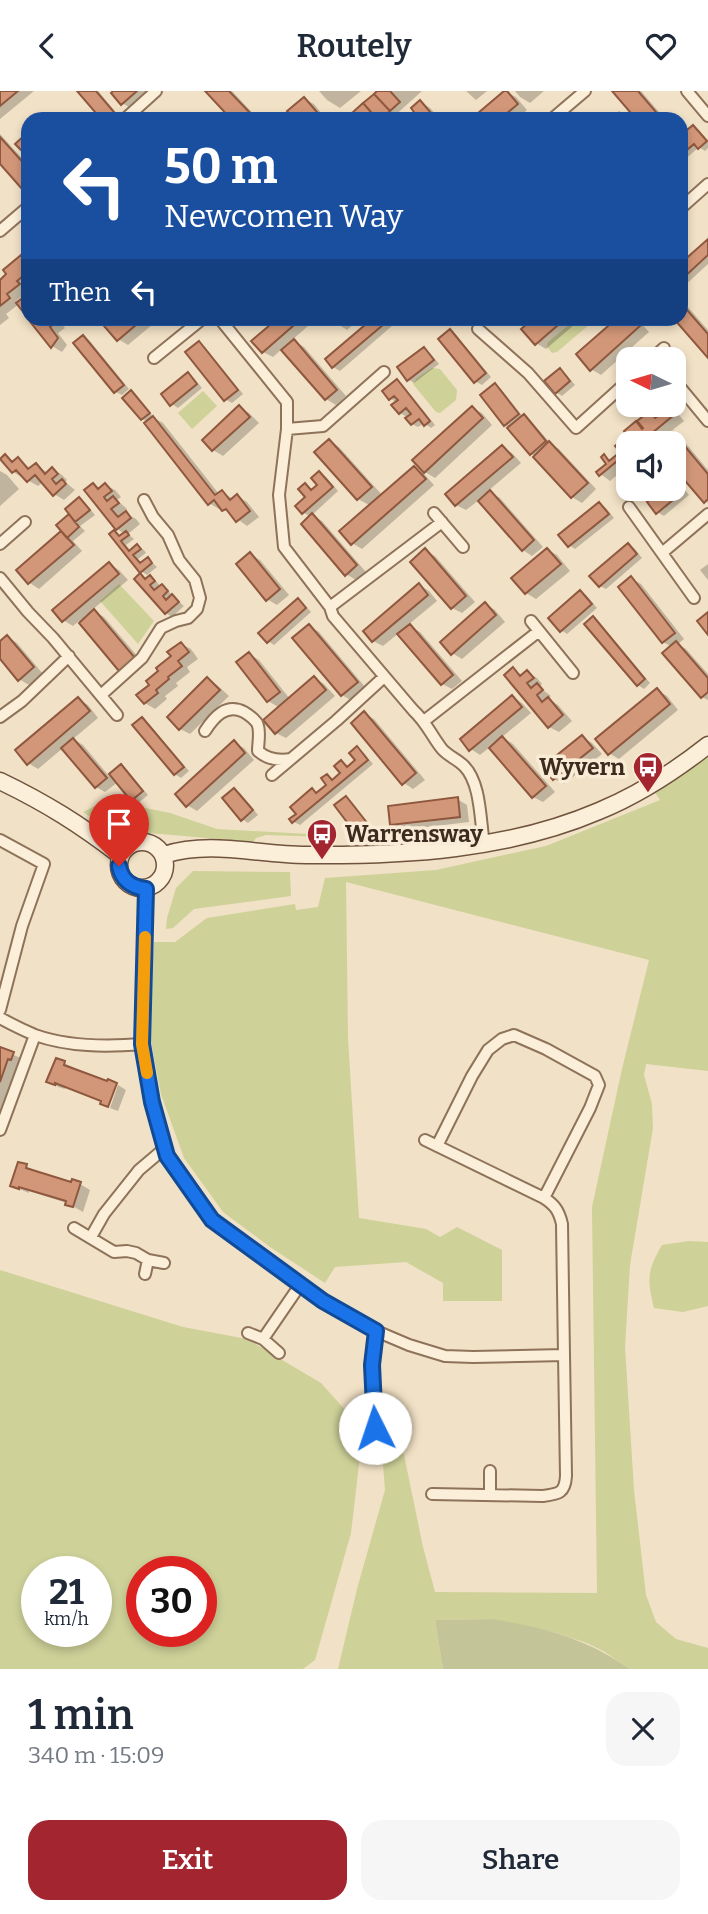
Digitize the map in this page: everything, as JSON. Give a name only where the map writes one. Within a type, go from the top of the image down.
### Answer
[{"type":"street","points":[[133,112],[156,91]]},
{"type":"street","points":[[560,112],[585,91]]},
{"type":"street","points":[[687,91],[708,116]]},
{"type":"street","points":[[699,105],[708,97]]},
{"type":"street","points":[[688,202],[708,184]]},
{"type":"street","points":[[2,227],[21,212]]},
{"type":"street","points":[[154,358],[193,326]]},
{"type":"street","points":[[226,326],[287,402],[287,429],[279,495],[284,547],[330,607],[333,616],[424,721],[443,751],[463,765],[471,776],[478,791],[484,844]]},
{"type":"street","points":[[478,329],[528,373],[576,428],[616,391]]},
{"type":"street","points":[[287,429],[323,426],[384,372]]},
{"type":"street","points":[[686,394],[708,421]]},
{"type":"street","points":[[101,695],[142,658],[161,628],[188,618],[197,609],[200,598],[195,580],[179,560],[168,535],[153,517],[144,500]]},
{"type":"street","points":[[629,507],[694,598]]},
{"type":"street","points":[[434,513],[463,547]]},
{"type":"street","points":[[662,553],[708,514]]},
{"type":"street","points":[[0,544],[25,522]]},
{"type":"street","points":[[330,607],[442,522]]},
{"type":"street","points":[[0,578],[117,715]]},
{"type":"street","points":[[531,621],[573,673]]},
{"type":"street","points":[[424,721],[539,631]]},
{"type":"street","points":[[0,717],[22,701],[69,656]]},
{"type":"street","points":[[272,775],[384,677]]},
{"type":"street","points":[[205,731],[211,721],[222,712],[239,709],[257,724],[258,751],[263,756],[284,760],[294,758]]},
{"type":"street","points":[[164,855],[195,847],[297,855],[350,855],[426,851],[484,844],[544,831],[599,812],[677,769],[708,745]]},
{"type":"street","points":[[0,781],[64,814],[121,856]]},
{"type":"street","points":[[0,840],[44,864],[22,926],[0,1010]]},
{"type":"street","points":[[133,844],[151,845],[164,855],[161,880],[146,889],[131,885],[121,875],[121,856],[133,844]]},
{"type":"street","points":[[146,889],[142,1044],[152,1102],[167,1156],[212,1220],[323,1301],[376,1331],[431,1353],[473,1357],[564,1355]]},
{"type":"street","points":[[0,1018],[35,1035],[65,1042],[94,1046],[142,1044]]},
{"type":"street","points":[[0,1130],[35,1035]]},
{"type":"street","points":[[438,1146],[472,1076],[488,1051],[502,1038],[514,1035],[547,1049],[595,1076],[599,1086],[544,1198]]},
{"type":"street","points":[[425,1140],[554,1203],[562,1224],[565,1485],[557,1494],[543,1496],[432,1494]]},
{"type":"street","points":[[91,1237],[104,1214],[139,1170],[165,1148]]},
{"type":"street","points":[[74,1228],[114,1252],[127,1251],[164,1263]]},
{"type":"street","points":[[145,1274],[148,1259]]},
{"type":"street","points":[[263,1339],[300,1285]]},
{"type":"street","points":[[375,1428],[372,1365],[376,1331]]},
{"type":"street","points":[[247,1333],[263,1339],[279,1353]]},
{"type":"street","points":[[490,1471],[491,1495]]},
{"type":"green space","points":[[567,326],[588,326],[557,352],[552,353],[547,347],[548,342]]},
{"type":"green space","points":[[432,368],[440,369],[457,390],[456,400],[440,413],[436,412],[413,384]]},
{"type":"green space","points":[[203,391],[217,406],[192,429],[178,413]]},
{"type":"green space","points":[[119,584],[154,621],[138,644],[100,601]]},
{"type":"green space","points":[[708,753],[708,1071],[646,1064],[644,1075],[652,1104],[653,1128],[630,1265],[625,1347],[634,1490],[646,1595],[656,1622],[676,1639],[708,1648],[708,1669],[630,1669],[587,1643],[553,1632],[488,1619],[435,1620],[443,1669],[338,1669],[385,1490],[381,1439],[403,1450],[435,1592],[597,1593],[592,1207],[649,960],[346,882],[348,1038],[359,1218],[426,1229],[440,1237],[457,1227],[502,1250],[502,1301],[443,1301],[443,1283],[406,1262],[335,1267],[325,1283],[223,1212],[184,1158],[161,1094],[151,1042],[147,1036],[154,942],[175,942],[207,918],[295,904],[296,910],[318,907],[325,878],[436,870],[546,846],[660,800],[654,791],[668,784]]},
{"type":"green space","points":[[107,800],[170,813],[217,829],[326,837],[266,835],[253,842],[149,833],[122,835],[83,812]]},
{"type":"green space","points":[[193,871],[290,872],[291,896],[194,909],[173,928],[166,929],[176,888]]},
{"type":"green space","points":[[689,1241],[708,1242],[708,1306],[683,1312],[654,1308],[650,1275],[657,1254],[662,1245]]},
{"type":"green space","points":[[0,1270],[183,1327],[247,1339],[321,1383],[363,1430],[351,1533],[315,1660],[303,1669],[0,1669]]},
{"type":"green space","points":[[492,1619],[530,1626],[581,1642],[630,1669],[443,1669],[435,1620]]},
{"type":"building","points":[[0,91],[18,91],[0,106]]},
{"type":"building","points":[[77,91],[96,91],[114,112],[95,112]]},
{"type":"building","points":[[137,91],[121,105],[111,93]]},
{"type":"building","points":[[205,91],[229,91],[249,112],[224,112]]},
{"type":"building","points":[[377,91],[390,91],[400,102],[390,111],[374,94]]},
{"type":"building","points":[[504,91],[518,104],[508,112],[479,112]]},
{"type":"building","points":[[612,91],[638,91],[656,112],[630,112]]},
{"type":"building","points":[[374,94],[390,111],[371,112],[363,103]]},
{"type":"building","points":[[304,97],[317,112],[288,112]]},
{"type":"building","points":[[420,100],[430,112],[414,112],[411,108]]},
{"type":"building","points":[[363,103],[371,112],[353,112]]},
{"type":"building","points":[[693,125],[707,141],[698,149],[694,144],[688,149],[688,129]]},
{"type":"building","points":[[0,137],[21,160],[21,188],[0,164]]},
{"type":"building","points":[[21,138],[21,150],[15,144]]},
{"type":"building","points":[[708,239],[708,255],[688,274],[688,257]]},
{"type":"building","points":[[21,255],[21,278],[17,281],[20,284],[7,294],[10,298],[0,306],[0,280],[6,274],[3,270]]},
{"type":"building","points":[[688,311],[708,334],[708,358],[680,326],[688,326]]},
{"type":"building","points":[[34,326],[51,326],[58,338],[51,348]]},
{"type":"building","points":[[104,326],[135,326],[117,341]]},
{"type":"building","points":[[269,326],[293,326],[262,353],[251,341]]},
{"type":"building","points":[[364,326],[382,326],[332,368],[325,359]]},
{"type":"building","points":[[525,326],[557,326],[535,345],[521,329]]},
{"type":"building","points":[[608,326],[640,326],[616,347],[590,371],[576,354]]},
{"type":"building","points":[[450,329],[486,373],[474,383],[438,339]]},
{"type":"building","points":[[83,335],[124,385],[114,393],[73,343]]},
{"type":"building","points":[[294,339],[337,390],[325,400],[281,350]]},
{"type":"building","points":[[199,341],[238,390],[224,401],[185,352]]},
{"type":"building","points":[[424,347],[434,360],[407,381],[397,367]]},
{"type":"building","points":[[560,368],[570,381],[555,394],[544,381]]},
{"type":"building","points":[[188,372],[197,384],[170,406],[161,394]]},
{"type":"building","points":[[397,379],[430,421],[424,426],[419,419],[411,425],[405,418],[411,414],[406,408],[399,414],[391,405],[398,400],[394,396],[389,400],[382,391]]},
{"type":"building","points":[[495,383],[519,414],[504,426],[480,395]]},
{"type":"building","points":[[131,390],[150,413],[141,420],[122,398]]},
{"type":"building","points":[[239,405],[250,417],[212,451],[202,440]]},
{"type":"building","points":[[472,406],[483,418],[424,473],[412,460]]},
{"type":"building","points":[[524,414],[546,441],[530,455],[507,428]]},
{"type":"building","points":[[153,416],[215,495],[222,490],[230,500],[237,494],[250,511],[236,522],[226,509],[222,511],[214,500],[208,505],[144,423]]},
{"type":"building","points":[[642,417],[671,417],[654,431],[624,431],[636,421],[642,429],[637,421]]},
{"type":"building","points":[[329,439],[372,487],[357,500],[314,452]]},
{"type":"building","points":[[549,441],[588,483],[571,498],[533,457]]},
{"type":"building","points":[[502,445],[513,457],[455,506],[445,494]]},
{"type":"building","points":[[686,448],[708,474],[708,499],[704,503],[686,482]]},
{"type":"building","points":[[5,454],[12,462],[18,457],[28,469],[36,463],[45,474],[52,467],[58,474],[52,479],[56,484],[62,479],[66,484],[53,496],[35,475],[27,482],[16,470],[12,473],[0,459]]},
{"type":"building","points":[[604,454],[609,461],[616,455],[616,462],[599,476],[596,472],[606,464],[601,457]]},
{"type":"building","points":[[414,466],[426,479],[351,545],[339,531]]},
{"type":"building","points":[[319,471],[333,487],[302,514],[295,506],[305,497],[298,489],[305,483],[311,490],[317,485],[311,478]]},
{"type":"building","points":[[93,483],[98,489],[105,483],[112,491],[104,497],[107,501],[113,496],[119,503],[111,509],[118,517],[126,511],[131,518],[116,530],[84,490]]},
{"type":"building","points":[[490,490],[534,540],[522,551],[478,501]]},
{"type":"building","points":[[79,497],[90,510],[75,522],[65,509]]},
{"type":"building","points":[[648,501],[672,501],[656,514]]},
{"type":"building","points":[[599,502],[609,514],[568,547],[558,535]]},
{"type":"building","points":[[312,513],[357,565],[345,576],[301,524]]},
{"type":"building","points":[[69,514],[79,527],[67,538],[56,525]]},
{"type":"building","points":[[114,530],[119,536],[126,531],[129,535],[121,541],[129,551],[137,544],[141,549],[133,555],[140,563],[148,557],[152,563],[140,573],[109,534]]},
{"type":"building","points":[[61,531],[74,545],[28,584],[16,570]]},
{"type":"building","points":[[628,543],[637,554],[599,587],[589,576]]},
{"type":"building","points":[[425,548],[466,596],[451,609],[410,562]]},
{"type":"building","points":[[547,548],[561,564],[525,594],[511,578]]},
{"type":"building","points":[[250,552],[280,589],[266,601],[236,564]]},
{"type":"building","points":[[109,562],[119,574],[62,622],[52,610]]},
{"type":"building","points":[[140,573],[145,579],[150,575],[155,581],[150,585],[154,590],[162,584],[168,591],[163,596],[166,600],[172,594],[179,602],[165,614],[134,579]]},
{"type":"building","points":[[631,576],[675,633],[662,643],[618,587]]},
{"type":"building","points":[[419,583],[428,595],[372,642],[363,631]]},
{"type":"building","points":[[580,590],[592,604],[560,632],[548,618]]},
{"type":"building","points":[[298,598],[306,608],[267,643],[258,633]]},
{"type":"building","points":[[485,602],[496,615],[451,655],[440,642]]},
{"type":"building","points":[[94,609],[135,658],[119,671],[79,623]]},
{"type":"building","points":[[708,612],[708,635],[697,621]]},
{"type":"building","points":[[593,616],[645,679],[637,686],[584,624]]},
{"type":"building","points":[[309,624],[358,682],[341,696],[292,638]]},
{"type":"building","points":[[410,624],[453,675],[441,685],[397,634]]},
{"type":"building","points":[[7,635],[34,667],[18,681],[0,659],[0,641]]},
{"type":"building","points":[[676,641],[708,678],[708,692],[701,698],[662,653]]},
{"type":"building","points":[[181,642],[189,652],[178,661],[182,666],[156,690],[158,693],[144,704],[136,695],[149,685],[146,681],[158,671],[156,668],[171,656],[167,652]]},
{"type":"building","points":[[249,652],[280,692],[267,702],[236,662]]},
{"type":"building","points":[[513,667],[520,676],[527,670],[534,678],[527,683],[531,688],[537,683],[543,690],[537,695],[542,702],[548,697],[563,715],[548,728],[504,675]]},
{"type":"building","points":[[314,676],[326,690],[275,734],[263,720]]},
{"type":"building","points":[[207,677],[220,690],[179,730],[167,717]]},
{"type":"building","points":[[657,688],[670,704],[608,755],[595,739]]},
{"type":"building","points":[[512,695],[522,707],[469,751],[460,739]]},
{"type":"building","points":[[78,697],[90,711],[27,765],[15,750]]},
{"type":"building","points":[[364,711],[416,773],[402,785],[351,723]]},
{"type":"building","points":[[142,717],[184,767],[174,775],[132,725]]},
{"type":"building","points":[[582,735],[593,748],[553,780],[542,767]]},
{"type":"building","points":[[502,736],[546,786],[532,798],[489,748]]},
{"type":"building","points":[[73,738],[107,778],[95,788],[61,748]]},
{"type":"building","points":[[234,740],[245,753],[186,807],[175,794]]},
{"type":"building","points":[[357,746],[368,760],[292,823],[289,819],[296,814],[290,807],[312,788],[316,793],[326,785],[321,778],[327,774],[332,780],[340,773],[334,766],[341,760],[347,767],[355,760],[349,753]]},
{"type":"building","points":[[121,764],[143,791],[131,801],[109,774]]},
{"type":"building","points":[[234,788],[253,810],[241,821],[222,798]]},
{"type":"building","points":[[346,796],[368,824],[356,834],[334,805]]},
{"type":"building","points":[[458,797],[460,817],[390,825],[388,806]]},
{"type":"building","points":[[0,1047],[14,1052],[11,1060],[8,1059],[0,1082]]},
{"type":"building","points":[[56,1058],[65,1061],[64,1065],[117,1083],[108,1107],[100,1104],[101,1101],[46,1082]]},
{"type":"building","points":[[18,1162],[27,1164],[26,1168],[71,1182],[72,1179],[81,1182],[73,1207],[65,1205],[66,1201],[10,1186]]},
{"type":"slow traffic","points":[[145,937],[142,1044],[147,1073]]},
{"type":"place","name":"Wyvern","points":[[648,794]]},
{"type":"place","name":"Warrensway","points":[[322,861]]},
{"type":"route","points":[[119,866],[124,880],[138,888],[146,889],[142,1044],[152,1102],[167,1156],[212,1220],[323,1301],[376,1331],[372,1365],[375,1428]]}]
